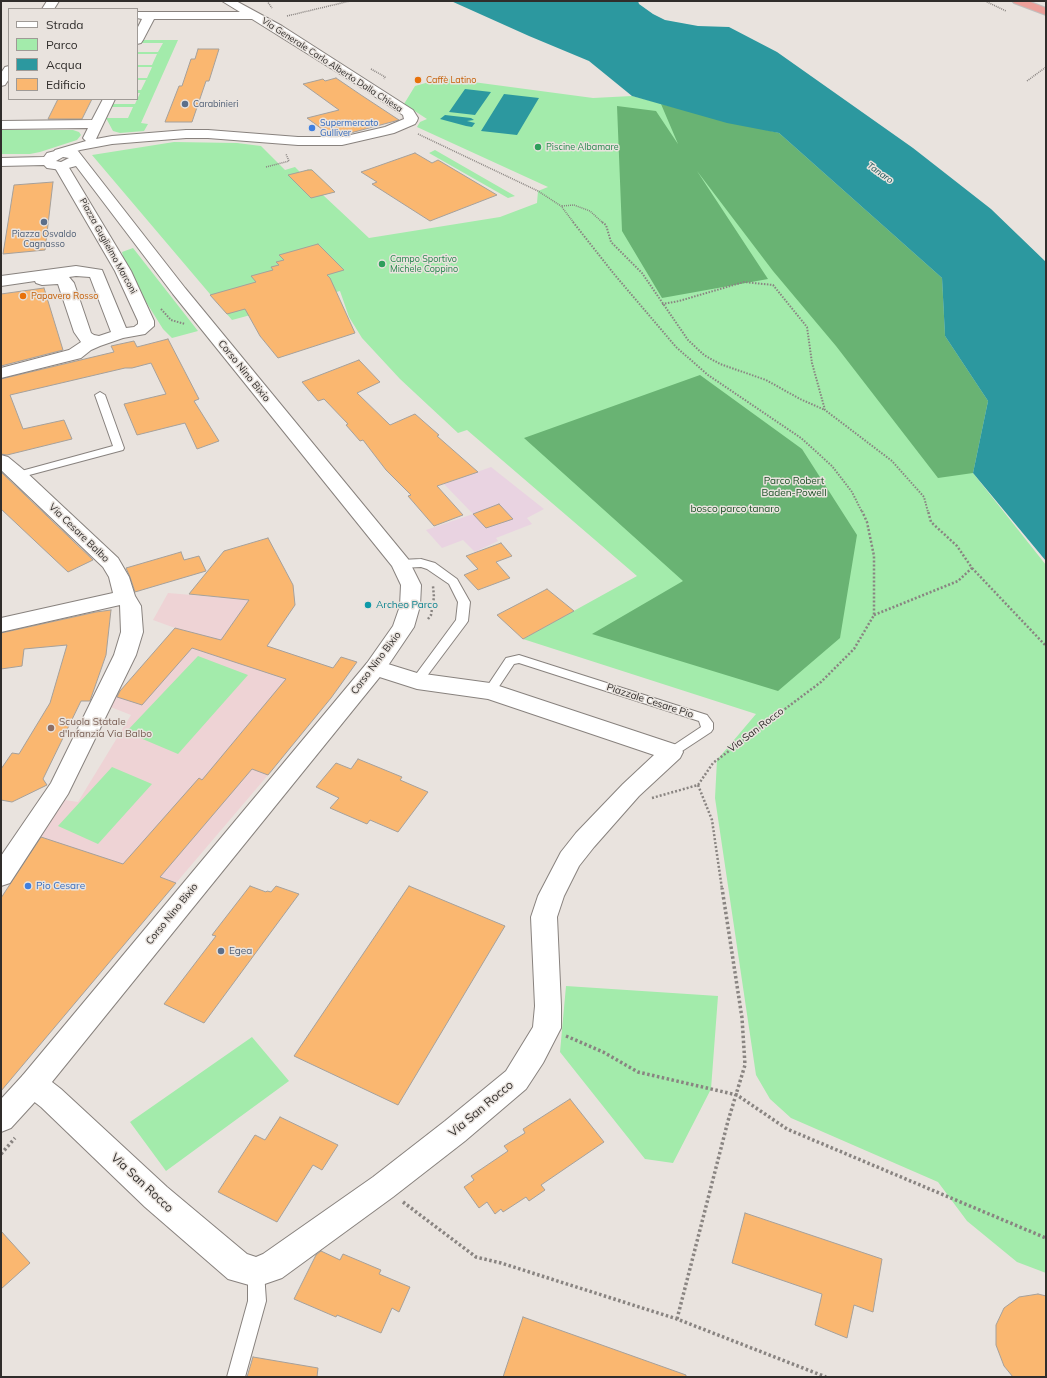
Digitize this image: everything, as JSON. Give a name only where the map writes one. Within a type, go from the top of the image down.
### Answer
[{"type":"highway","points":[[1018,1],[1046,12]]},
{"type":"highway","points":[[1025,1],[1046,4]]},
{"type":"street","name":"Via Generale Carlo Alberto Dalla Chiesa","points":[[56,160],[88,144],[186,134],[208,134],[282,145],[342,142],[404,125],[410,121],[411,118],[408,113],[335,65],[228,1]]},
{"type":"street","points":[[138,15],[260,19]]},
{"type":"street","points":[[138,38],[150,15]]},
{"type":"street","points":[[1,82],[8,72]]},
{"type":"street","points":[[88,144],[108,100]]},
{"type":"street","points":[[1,125],[96,124],[105,129],[107,141],[76,157],[73,162],[56,160]]},
{"type":"street","name":"Corso Nino Bixio","points":[[1,1119],[32,1084],[375,668],[403,627],[410,606],[411,564],[206,324],[76,157]]},
{"type":"street","name":"Corso Nino Bixio","points":[[1,162],[56,160],[101,189]]},
{"type":"street","name":"Piazza Guglielmo Marconi","points":[[1,373],[75,354],[85,346],[95,342],[139,330],[146,326],[146,321],[131,286],[56,160]]},
{"type":"street","points":[[1,281],[76,271],[96,272],[120,334]]},
{"type":"street","points":[[1,286],[48,280],[63,280],[66,283],[84,336],[95,342]]},
{"type":"street","name":"Via Cesare Balbo","points":[[1,461],[111,562],[119,577],[125,597],[131,606],[132,632],[125,654],[60,788],[1,876]]},
{"type":"street","points":[[1,625],[125,597]]},
{"type":"street","points":[[375,668],[417,681],[490,691],[672,752]]},
{"type":"street","name":"Via San Rocco","points":[[32,1084],[51,1098],[156,1197],[239,1268],[256,1272],[271,1267],[383,1187],[455,1131],[516,1080],[534,1054],[547,1028],[548,1006],[544,917],[551,896],[570,859],[585,840],[631,790],[672,752]]},
{"type":"lane","points":[[18,475],[120,448],[100,395]]},
{"type":"lane","points":[[411,564],[431,566],[453,582],[464,602],[462,621],[417,681]]},
{"type":"lane","name":"Piazzale Cesare Pio","points":[[490,691],[510,661],[519,659],[703,718],[707,723],[707,729],[672,752]]},
{"type":"lane","points":[[236,1377],[257,1301],[256,1272]]},
{"type":"path","points":[[260,19],[350,1]]},
{"type":"path","points":[[1027,81],[1046,67]]},
{"type":"path","points":[[404,125],[415,132],[538,191],[561,206],[614,274],[676,347],[708,375],[801,438],[832,466],[852,492],[867,522],[874,556],[874,615],[958,581],[972,568]]},
{"type":"path","points":[[266,167],[289,161],[282,145]]},
{"type":"path","points":[[561,206],[574,205],[590,211],[606,225],[611,242],[642,274],[688,340],[704,355],[720,364],[766,380],[800,399],[825,410],[892,461],[924,497],[931,522],[957,546],[972,568],[1046,646]]},
{"type":"path","points":[[662,304],[679,301],[744,282],[772,285],[807,327],[812,363],[825,410]]},
{"type":"path","points":[[131,286],[138,285],[171,320],[194,327],[206,324]]},
{"type":"path","points":[[411,564],[432,584],[434,597],[431,615],[427,621]]},
{"type":"path","name":"Via San Rocco","points":[[698,785],[713,763],[821,682],[854,649],[874,615]]},
{"type":"path","points":[[616,808],[698,785],[712,820],[742,1018],[744,1065],[676,1319]]},
{"type":"path","points":[[547,1028],[603,1052],[638,1072],[737,1095],[787,1129],[1046,1238]]},
{"type":"path","points":[[383,1187],[476,1257],[501,1263],[676,1319],[826,1377]]},
{"type":"shaded area","points":[[491,467],[544,509],[527,518],[532,524],[496,538],[498,541],[475,552],[463,540],[442,548],[426,530],[473,514],[444,484]]},
{"type":"shaded area","points":[[246,592],[295,604],[268,646],[333,668],[341,657],[357,662],[268,775],[176,883],[40,837],[65,800],[78,802],[131,715],[108,706],[175,628],[153,620],[168,593],[240,599]]},
{"type":"green space","points":[[142,40],[178,40],[141,123],[148,124],[144,131],[120,133],[113,131],[106,118],[128,118],[133,107],[111,107],[112,104],[135,104],[140,93],[138,93],[138,90],[141,90],[146,80],[138,80],[138,78],[147,78],[152,67],[138,67],[138,65],[152,65],[157,54],[138,54],[138,52],[158,52],[163,43],[140,43]]},
{"type":"green space","name":"Parco Robert Baden-Powell","points":[[443,78],[593,98],[632,96],[779,133],[942,278],[945,336],[988,401],[973,473],[1046,565],[1046,1273],[1017,1262],[967,1221],[938,1182],[791,1118],[770,1099],[756,1075],[715,798],[717,760],[756,714],[523,639],[637,576],[467,430],[458,433],[400,379],[362,338],[349,317],[340,291],[232,320],[92,155],[174,142],[237,143],[261,146],[285,170],[295,167],[300,172],[311,169],[335,192],[323,195],[369,238],[500,217],[537,203],[538,191],[548,187],[417,127],[420,122],[427,119],[404,104],[415,86]]},
{"type":"green space","points":[[661,104],[779,133],[942,278],[945,336],[988,401],[973,473],[938,478],[836,346],[773,271],[697,171],[768,279],[662,298],[622,231],[617,106],[656,111],[678,144]]},
{"type":"green space","points":[[1,130],[73,130],[79,132],[81,135],[77,140],[40,152],[30,154],[1,154]]},
{"type":"green space","points":[[435,150],[515,196],[508,198],[429,153]]},
{"type":"green space","points":[[133,248],[198,331],[172,338],[163,329],[126,270],[122,252]]},
{"type":"green space","name":"bosco parco tanaro","points":[[700,375],[802,449],[857,535],[840,638],[778,691],[592,634],[683,581],[524,438]]},
{"type":"green space","points":[[198,656],[248,675],[178,754],[126,732]]},
{"type":"green space","points":[[112,767],[152,784],[98,844],[58,826]]},
{"type":"green space","points":[[566,986],[718,996],[711,1089],[673,1163],[645,1159],[560,1052]]},
{"type":"green space","points":[[252,1037],[289,1081],[166,1171],[130,1122]]},
{"type":"water","name":"Tanaro","points":[[451,1],[638,1],[639,4],[653,14],[665,20],[698,26],[729,27],[777,52],[913,148],[991,209],[1046,262],[1046,561],[973,473],[988,401],[945,336],[942,278],[779,133],[727,123],[632,96],[589,61]]},
{"type":"water","points":[[465,89],[491,92],[475,115],[449,112]]},
{"type":"water","points":[[504,94],[539,98],[517,135],[481,131]]},
{"type":"water","points":[[445,115],[471,118],[474,120],[467,121],[475,123],[472,127],[440,119]]},
{"type":"building","points":[[198,49],[219,49],[209,81],[206,81],[192,122],[165,122],[179,86],[182,86],[191,59],[195,59]]},
{"type":"building","points":[[336,78],[399,120],[343,135],[330,135],[307,118],[339,110],[303,84],[323,79],[325,81]]},
{"type":"building","points":[[58,100],[92,100],[82,119],[48,119]]},
{"type":"building","points":[[415,153],[432,163],[438,160],[497,195],[430,221],[372,184],[377,182],[361,172]]},
{"type":"building","points":[[312,170],[335,192],[311,198],[288,175]]},
{"type":"building","points":[[53,182],[45,250],[3,254],[14,185]]},
{"type":"building","points":[[318,244],[344,270],[327,275],[330,278],[355,333],[278,358],[260,336],[245,309],[227,314],[210,295],[256,282],[251,276],[273,270],[271,267],[279,265],[276,262],[284,260],[279,255]]},
{"type":"building","points":[[44,288],[63,350],[1,366],[1,294]]},
{"type":"building","points":[[168,339],[199,399],[194,401],[219,441],[197,449],[185,423],[137,435],[124,404],[166,394],[151,363],[10,395],[23,429],[64,420],[72,439],[7,455],[1,454],[1,379],[114,352],[111,346],[134,341],[137,347]]},
{"type":"building","points":[[359,360],[380,382],[357,393],[390,425],[415,414],[439,435],[437,436],[478,472],[437,486],[463,515],[434,526],[408,496],[411,495],[386,470],[363,440],[360,441],[346,425],[348,424],[324,399],[318,401],[302,382]]},
{"type":"building","points":[[1,472],[93,560],[68,572],[1,509]]},
{"type":"building","points":[[499,504],[513,519],[486,528],[473,514]]},
{"type":"building","points":[[268,538],[293,585],[295,605],[267,646],[333,668],[341,657],[357,662],[331,698],[268,775],[252,769],[160,877],[176,883],[1,1091],[1,898],[41,837],[123,864],[199,778],[202,780],[286,679],[192,648],[142,705],[117,697],[120,691],[175,628],[221,640],[249,600],[189,594],[224,551]]},
{"type":"building","points":[[501,543],[512,556],[496,562],[510,578],[478,590],[464,575],[478,569],[466,556]]},
{"type":"building","points":[[181,552],[184,560],[199,556],[206,571],[135,592],[126,568]]},
{"type":"building","points":[[547,589],[574,611],[523,639],[497,615]]},
{"type":"building","points":[[111,610],[106,655],[90,701],[81,701],[43,779],[47,785],[12,802],[1,800],[1,769],[12,753],[19,754],[50,703],[67,645],[24,649],[22,666],[1,669],[1,633]]},
{"type":"building","points":[[358,759],[402,777],[400,780],[428,792],[398,832],[370,820],[367,824],[330,808],[339,798],[316,787],[336,763],[351,769]]},
{"type":"building","points":[[250,886],[266,892],[271,892],[276,886],[299,894],[204,1023],[164,1004],[216,936],[212,935]]},
{"type":"building","points":[[409,886],[505,926],[398,1105],[294,1056]]},
{"type":"building","points":[[570,1099],[604,1142],[541,1185],[545,1190],[529,1201],[526,1197],[503,1212],[501,1209],[495,1214],[487,1202],[479,1208],[464,1187],[474,1180],[471,1176],[508,1151],[504,1146],[525,1133],[523,1129]]},
{"type":"building","points":[[280,1117],[338,1145],[322,1170],[313,1165],[277,1222],[218,1192],[255,1135],[265,1140]]},
{"type":"building","points":[[745,1213],[882,1259],[873,1312],[854,1305],[847,1338],[815,1325],[822,1294],[732,1263]]},
{"type":"building","points":[[1,1231],[30,1263],[1,1289]]},
{"type":"building","points":[[321,1251],[340,1260],[343,1254],[381,1270],[379,1274],[410,1287],[399,1312],[392,1308],[381,1333],[337,1315],[336,1317],[294,1299],[316,1255]]},
{"type":"building","points":[[1038,1294],[1046,1296],[1046,1377],[1013,1377],[1004,1366],[996,1345],[996,1325],[1004,1308],[1019,1297]]},
{"type":"building","points":[[523,1317],[686,1375],[686,1377],[503,1377]]},
{"type":"building","points":[[253,1357],[318,1368],[317,1377],[247,1377]]},
{"type":"place","name":"Caffè Latino","points":[[418,80]]},
{"type":"place","name":"Carabinieri","points":[[185,104]]},
{"type":"place","name":"Supermercato Gulliver","points":[[312,128]]},
{"type":"place","name":"Piscine Albamare","points":[[538,147]]},
{"type":"place","name":"Piazza Osvaldo Cagnasso","points":[[44,222]]},
{"type":"place","name":"Campo Sportivo Michele Coppino","points":[[382,264]]},
{"type":"place","name":"Papavero Rosso","points":[[23,296]]},
{"type":"place","name":"Archeo Parco","points":[[368,605]]},
{"type":"place","name":"Scuola Statale d'Infanzia Via Balbo","points":[[51,728]]},
{"type":"place","name":"Pio Cesare","points":[[28,886]]},
{"type":"place","name":"Egea","points":[[221,951]]}]
